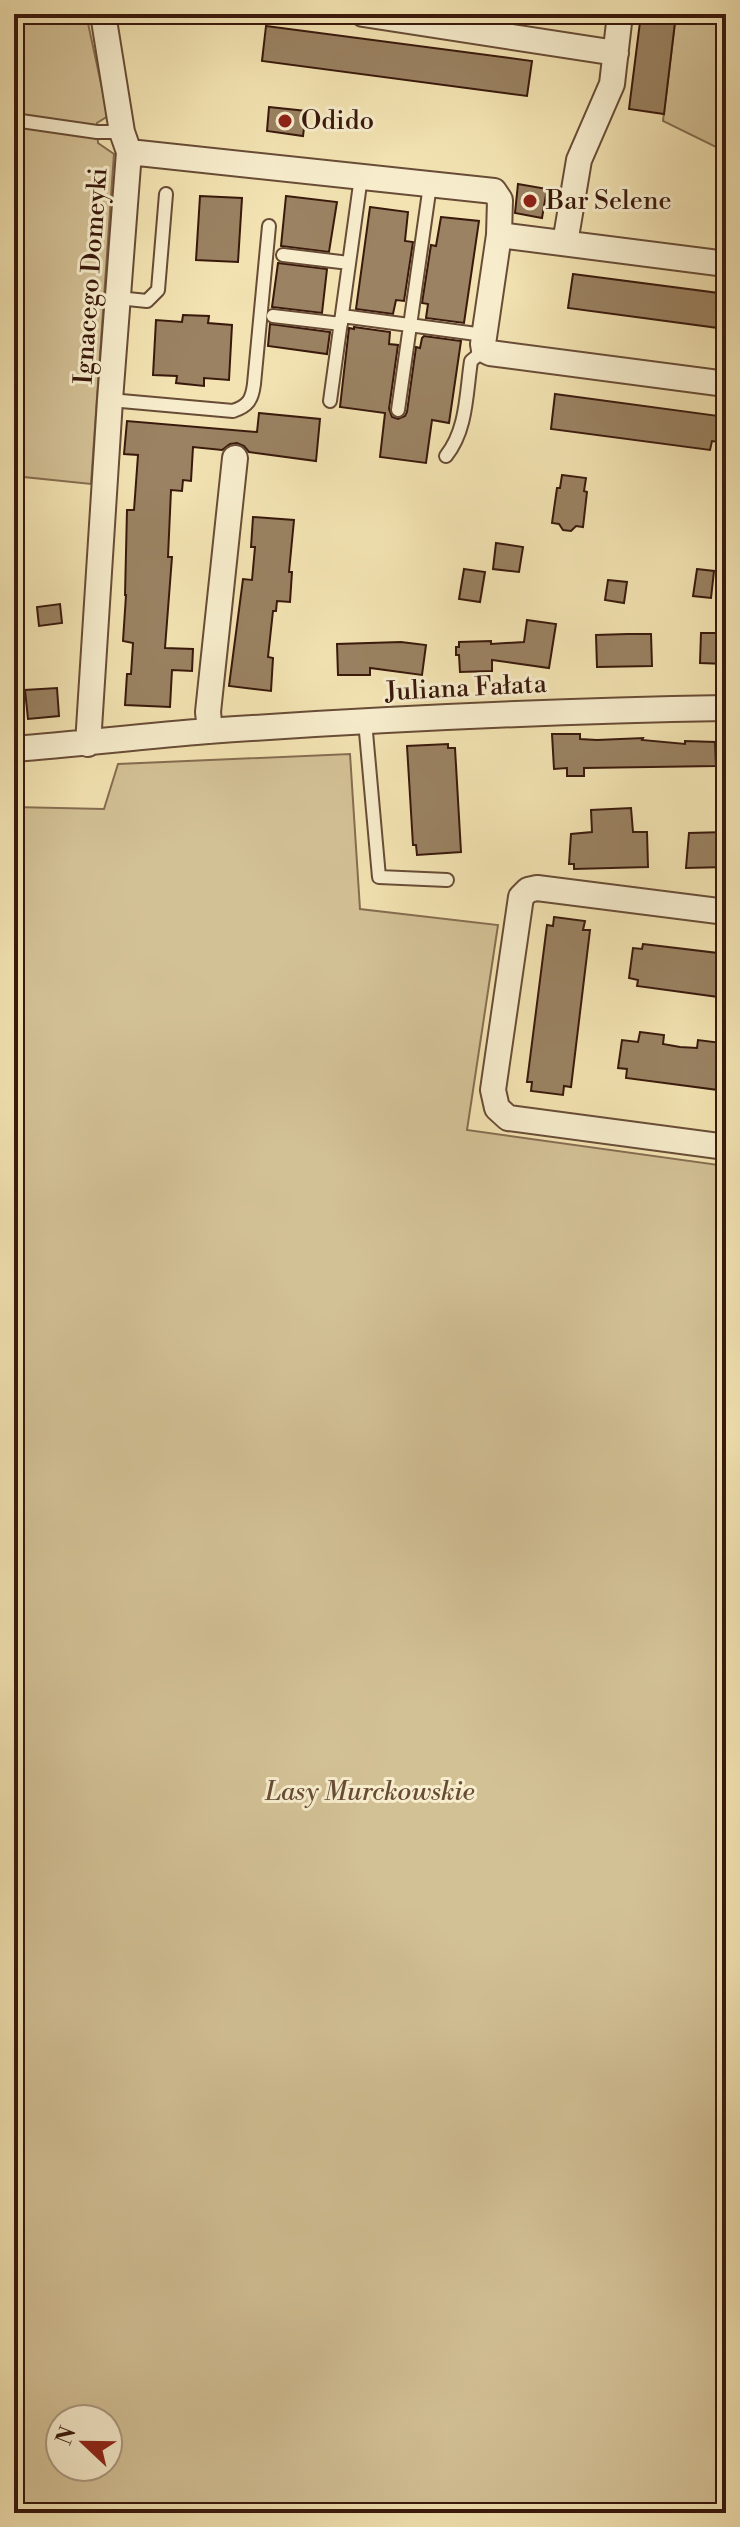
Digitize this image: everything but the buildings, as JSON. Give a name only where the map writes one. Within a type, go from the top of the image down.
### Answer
[{"type":"street","name":"Ignacego Domeyki","points":[[88,744],[118,298],[125,142],[103,14]]},
{"type":"street","points":[[363,14],[616,53]]},
{"type":"street","points":[[565,243],[579,160],[612,84],[620,14]]},
{"type":"street","points":[[125,142],[361,177],[494,191],[500,200],[499,235],[484,342],[490,353],[726,384]]},
{"type":"street","points":[[499,235],[726,264]]},
{"type":"street","points":[[210,731],[208,712],[235,458]]},
{"type":"street","name":"Juliana Fałata","points":[[14,749],[365,721],[541,711],[726,708]]},
{"type":"street","points":[[726,912],[537,888],[528,890],[521,897],[493,1090],[497,1108],[508,1118],[726,1147]]},
{"type":"lane","points":[[14,120],[97,132],[125,142]]},
{"type":"lane","points":[[330,401],[361,177]]},
{"type":"lane","points":[[398,410],[430,185]]},
{"type":"lane","points":[[118,298],[147,301],[158,290],[166,194]]},
{"type":"lane","name":"Ignacego Domeyki","points":[[110,400],[233,411],[245,407],[252,398],[269,226]]},
{"type":"lane","points":[[283,255],[349,263]]},
{"type":"lane","points":[[273,316],[410,325],[484,342],[471,361],[461,429],[456,443],[446,456]]},
{"type":"lane","points":[[365,721],[379,877],[447,880]]},
{"type":"green space","points":[[14,14],[86,14],[108,116],[97,123],[98,143],[114,154],[91,484],[14,476]]},
{"type":"green space","points":[[676,14],[726,14],[726,152],[663,121]]},
{"type":"green space","name":"Lasy Murckowskie","points":[[350,754],[360,909],[498,925],[467,1130],[726,1166],[726,2513],[14,2513],[14,807],[104,809],[118,764]]},
{"type":"place","name":"Odido","points":[[285,121]]},
{"type":"place","name":"Bar Selene","points":[[530,201]]}]
